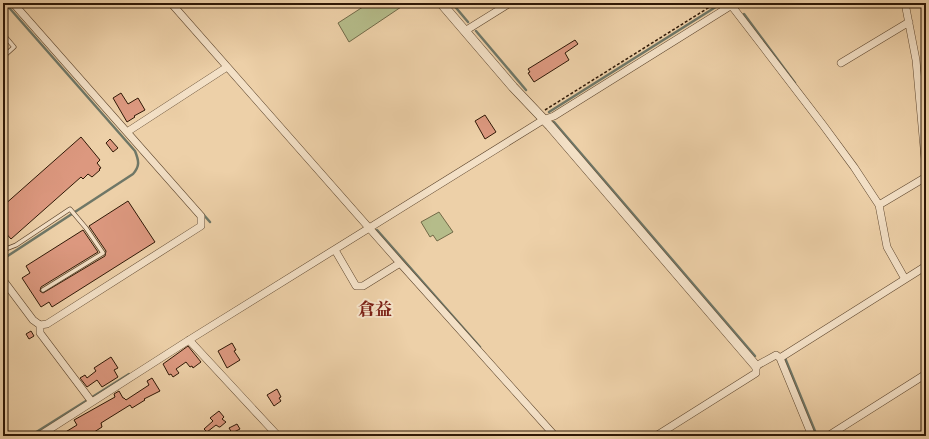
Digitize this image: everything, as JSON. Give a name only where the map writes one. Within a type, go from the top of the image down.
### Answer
[{"type":"street","points":[[3,280],[33,320],[40,325],[47,324],[201,226],[201,216],[13,3]]},
{"type":"street","points":[[171,3],[555,436]]},
{"type":"street","points":[[441,3],[512,87],[543,116],[756,366],[756,372],[656,436]]},
{"type":"street","points":[[465,31],[510,3]]},
{"type":"street","points":[[905,3],[916,60],[926,170]]},
{"type":"street","points":[[39,436],[91,400],[335,250],[368,226],[543,116],[554,116],[726,5],[781,69],[854,167],[879,205],[887,247],[905,279]]},
{"type":"street","points":[[840,64],[909,22]]},
{"type":"street","points":[[127,132],[227,67]]},
{"type":"street","points":[[879,205],[926,177]]},
{"type":"street","points":[[335,250],[356,286],[363,286],[400,263]]},
{"type":"street","points":[[780,358],[926,266]]},
{"type":"street","points":[[40,325],[40,333],[91,400]]},
{"type":"street","points":[[189,340],[278,436]]},
{"type":"street","points":[[756,366],[776,355],[780,358],[812,436]]},
{"type":"street","points":[[828,436],[926,374]]},
{"type":"lane","points":[[3,34],[14,47],[3,57]]},
{"type":"lane","points":[[3,247],[6,249],[16,245],[70,209],[71,210],[103,253],[43,290]]},
{"type":"path","points":[[543,116],[726,5]]},
{"type":"green space","points":[[369,3],[407,3],[349,42],[338,23]]},
{"type":"green space","points":[[439,212],[453,232],[437,241],[433,235],[430,237],[421,222]]},
{"type":"building","points":[[575,40],[578,44],[565,53],[569,60],[534,82],[528,73],[530,72],[528,69]]},
{"type":"building","points":[[121,93],[128,104],[138,98],[145,110],[127,122],[113,98]]},
{"type":"building","points":[[485,115],[496,132],[485,139],[475,121]]},
{"type":"building","points":[[81,137],[100,160],[97,163],[101,168],[99,169],[100,170],[92,177],[88,174],[83,179],[81,177],[11,239],[3,230],[3,206]]},
{"type":"building","points":[[110,139],[118,148],[113,152],[106,143]]},
{"type":"building","points":[[128,201],[155,242],[52,307],[49,302],[41,307],[22,278],[30,273],[26,266],[83,230],[98,252],[41,287],[40,291],[43,293],[105,256],[106,251],[89,226]]},
{"type":"building","points":[[31,331],[34,336],[29,339],[26,334]]},
{"type":"building","points":[[232,343],[236,350],[234,351],[240,360],[227,368],[218,351]]},
{"type":"building","points":[[188,346],[201,362],[193,368],[186,362],[176,369],[179,373],[173,377],[171,374],[169,375],[163,364]]},
{"type":"building","points":[[111,357],[118,368],[114,370],[118,377],[102,387],[97,380],[87,387],[80,378],[85,375],[87,378],[96,371],[94,368]]},
{"type":"building","points":[[152,378],[160,391],[144,399],[145,400],[132,408],[130,405],[101,423],[102,427],[88,436],[59,436],[77,425],[74,420],[115,397],[114,394],[119,391],[126,400],[149,385],[147,381]]},
{"type":"building","points":[[277,389],[281,397],[279,398],[281,401],[274,406],[267,395]]},
{"type":"building","points":[[219,411],[224,417],[222,419],[226,422],[220,427],[216,425],[207,432],[204,429],[213,421],[210,418]]},
{"type":"building","points":[[237,424],[240,429],[232,433],[229,428]]},
{"type":"waterway","points":[[3,259],[133,174],[138,163],[135,151],[5,3]]},
{"type":"waterway","points":[[452,3],[468,22]]},
{"type":"waterway","points":[[549,112],[722,3]]},
{"type":"waterway","points":[[744,14],[795,83]]},
{"type":"waterway","points":[[476,31],[526,90]]},
{"type":"waterway","points":[[554,122],[755,356]]},
{"type":"waterway","points":[[203,214],[210,222]]},
{"type":"waterway","points":[[377,230],[480,347]]},
{"type":"waterway","points":[[785,358],[817,436]]},
{"type":"waterway","points":[[30,436],[129,374]]},
{"type":"district","name":"倉益","points":[[375,309]]}]
